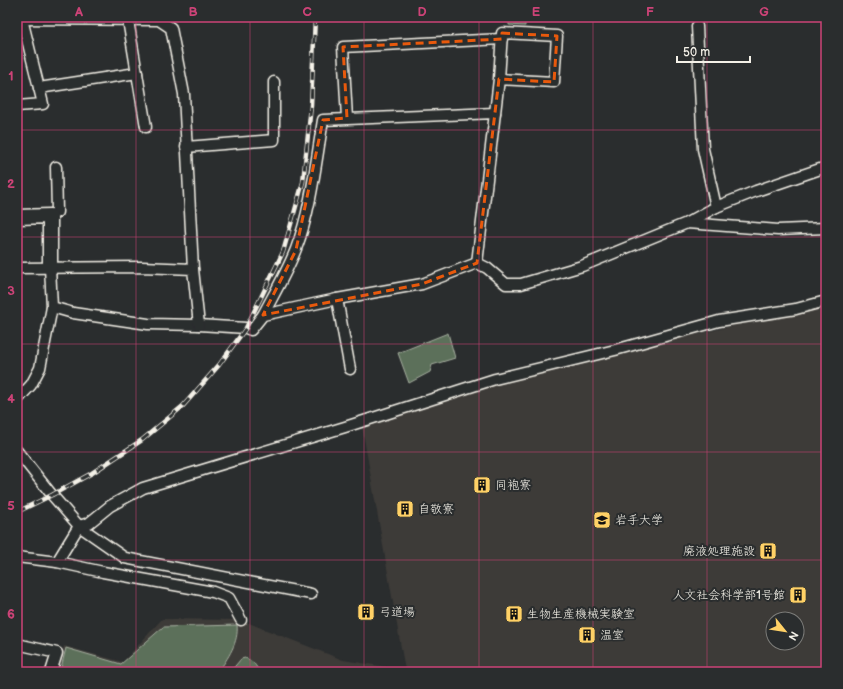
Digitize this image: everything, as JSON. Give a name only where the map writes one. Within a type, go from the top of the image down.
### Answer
[{"type":"street","points":[[17,106],[43,104],[20,19],[159,20],[171,28],[184,94],[193,269],[199,324]]},
{"type":"street","points":[[128,20],[146,128]]},
{"type":"street","points":[[697,26],[703,149],[716,207]]},
{"type":"street","points":[[477,263],[499,79],[502,33],[557,36],[554,82],[499,79]]},
{"type":"street","points":[[348,118],[343,47],[502,39]]},
{"type":"street","points":[[39,88],[137,73]]},
{"type":"street","points":[[186,147],[274,140],[274,82]]},
{"type":"street","points":[[52,307],[73,313],[148,324],[199,324],[246,328],[251,330],[263,315],[296,250],[304,224],[324,120],[495,113]]},
{"type":"street","points":[[17,217],[50,216],[56,212],[56,167]]},
{"type":"street","points":[[263,315],[422,284],[477,263],[487,268],[506,284],[521,284],[582,266],[687,223],[716,207],[756,191],[826,167]]},
{"type":"street","points":[[17,400],[31,385],[40,368],[52,307],[50,216]]},
{"type":"street","points":[[687,223],[778,230],[826,228]]},
{"type":"street","points":[[17,268],[142,267],[193,269]]},
{"type":"street","points":[[337,300],[350,369]]},
{"type":"street","points":[[57,562],[79,526],[89,522],[110,506],[143,488],[315,436],[495,379],[615,350],[718,321],[796,309],[826,302]]},
{"type":"street","points":[[17,451],[79,526],[125,558],[311,594]]},
{"type":"street","points":[[17,557],[57,562],[213,592],[229,598],[241,620]]},
{"type":"street","points":[[17,644],[57,652],[51,672]]},
{"type":"highlighted area","points":[[502,33],[557,36],[554,82],[499,79],[477,263],[422,284],[263,315],[296,250],[323,120],[347,118],[343,47],[502,39]]},
{"type":"shaded area","name":"岩手大学","points":[[826,304],[826,672],[57,672],[64,646],[123,662],[162,619],[241,620],[343,660],[405,670],[361,421],[470,387]]},
{"type":"green space","points":[[509,17],[525,17],[525,26],[509,25]]},
{"type":"green space","points":[[448,333],[455,358],[432,365],[430,372],[409,383],[398,353]]},
{"type":"green space","points":[[237,625],[235,644],[218,672],[60,672],[66,648],[121,664],[163,627]]},
{"type":"green space","points":[[245,658],[250,660],[257,667],[259,672],[230,672],[241,659]]},
{"type":"railway","points":[[17,512],[92,473],[142,440],[183,406],[219,365],[246,328],[283,252],[303,182],[311,106],[315,17]]},
{"type":"place","name":"同袍寮","points":[[482,485]]},
{"type":"place","name":"自敬寮","points":[[405,509]]},
{"type":"place","name":"岩手大学","points":[[602,520]]},
{"type":"place","name":"廃液処理施設","points":[[768,551]]},
{"type":"place","name":"人文社会科学部1号館","points":[[798,595]]},
{"type":"place","name":"弓道場","points":[[366,612]]},
{"type":"place","name":"生物生産機械実験室","points":[[514,614]]},
{"type":"place","name":"温室","points":[[587,635]]}]
